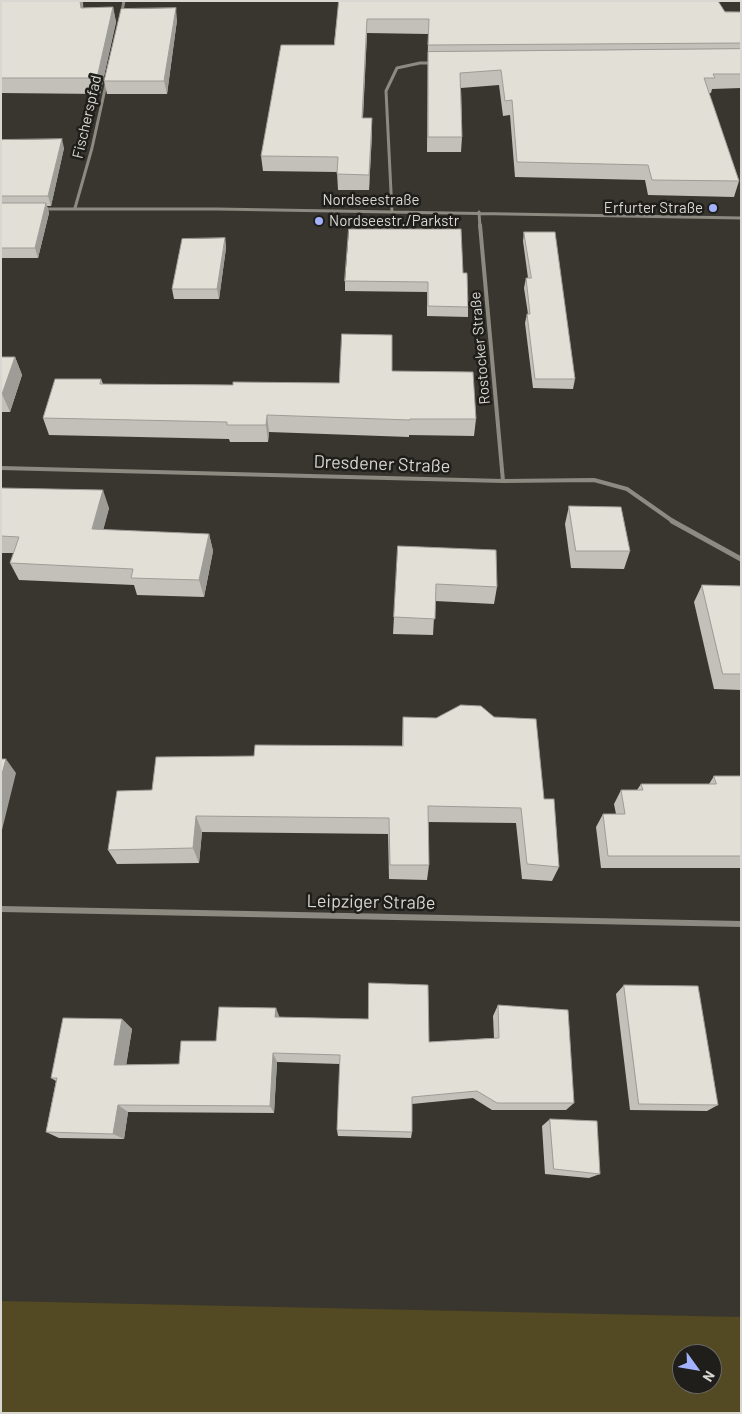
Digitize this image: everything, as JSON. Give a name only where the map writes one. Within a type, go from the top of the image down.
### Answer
[{"type":"street","points":[[120,21],[124,1]]},
{"type":"street","points":[[392,212],[386,91],[397,68],[420,63],[440,62]]},
{"type":"street","name":"Fischerspfad","points":[[75,208],[92,148],[107,79]]},
{"type":"street","name":"Nordseestraße","points":[[38,209],[479,212],[590,217],[741,218]]},
{"type":"street","name":"Rostocker Straße","points":[[479,212],[503,481]]},
{"type":"street","name":"Dresdener Straße","points":[[1,468],[503,481],[594,480],[627,489],[681,527],[741,559]]},
{"type":"street","name":"Leipziger Straße","points":[[1,909],[741,924]]},
{"type":"shaded area","points":[[1,1301],[741,1317],[741,1413],[1,1413]]},
{"type":"building","points":[[1,1],[80,1],[81,8],[113,7],[97,78],[1,78]]},
{"type":"building","points":[[339,1],[718,1],[725,12],[741,12],[741,43],[428,45],[429,19],[367,19],[362,118],[372,118],[369,175],[337,174],[338,157],[261,156],[281,45],[334,45]]},
{"type":"building","points":[[176,8],[164,81],[104,81],[121,9]]},
{"type":"building","points":[[741,49],[741,74],[713,74],[715,78],[704,78],[739,181],[652,180],[648,165],[517,162],[512,100],[505,101],[501,70],[460,73],[462,137],[428,137],[428,52]]},
{"type":"building","points":[[62,139],[48,196],[1,196],[1,140]]},
{"type":"building","points":[[1,203],[46,203],[35,248],[1,248]]},
{"type":"building","points":[[349,229],[461,229],[463,273],[467,273],[468,307],[428,306],[428,282],[345,281]]},
{"type":"building","points":[[524,232],[555,232],[575,379],[535,379],[527,314],[530,314],[526,278],[531,278]]},
{"type":"building","points":[[225,238],[217,289],[172,289],[182,239]]},
{"type":"building","points":[[342,334],[392,335],[392,371],[473,372],[476,419],[410,420],[267,415],[266,425],[227,425],[227,422],[43,418],[55,379],[101,379],[100,384],[233,385],[233,382],[339,383]]},
{"type":"building","points":[[1,357],[15,357],[2,394],[1,394]]},
{"type":"building","points":[[1,488],[103,490],[92,529],[209,534],[199,580],[131,578],[133,569],[10,563],[19,537],[1,536]]},
{"type":"building","points":[[569,506],[621,507],[630,551],[576,551]]},
{"type":"building","points":[[398,546],[496,550],[497,587],[436,584],[435,619],[394,617]]},
{"type":"building","points":[[702,585],[741,586],[741,674],[723,674]]},
{"type":"building","points":[[461,705],[481,706],[494,717],[536,719],[544,799],[554,799],[559,867],[527,864],[521,808],[428,806],[429,865],[390,865],[389,818],[196,816],[193,848],[108,850],[117,791],[152,790],[156,757],[254,756],[255,745],[403,746],[403,717],[436,718]]},
{"type":"building","points":[[1,759],[6,759],[1,778]]},
{"type":"building","points":[[714,776],[741,776],[741,856],[608,856],[603,814],[625,814],[621,790],[643,790],[641,784],[716,784]]},
{"type":"building","points":[[369,983],[428,985],[429,1042],[499,1038],[498,1005],[568,1010],[574,1103],[497,1103],[477,1091],[412,1097],[412,1132],[337,1130],[340,1055],[273,1053],[270,1106],[118,1105],[113,1134],[46,1132],[57,1078],[51,1078],[63,1018],[122,1019],[114,1065],[179,1064],[181,1041],[216,1041],[219,1007],[276,1008],[275,1017],[368,1019]]},
{"type":"building","points":[[624,985],[698,986],[718,1105],[639,1104]]},
{"type":"building","points":[[550,1119],[597,1121],[600,1174],[554,1169]]},
{"type":"place","name":"Erfurter Straße","points":[[713,208]]},
{"type":"place","name":"Nordseestr./Parkstr","points":[[319,221]]}]
